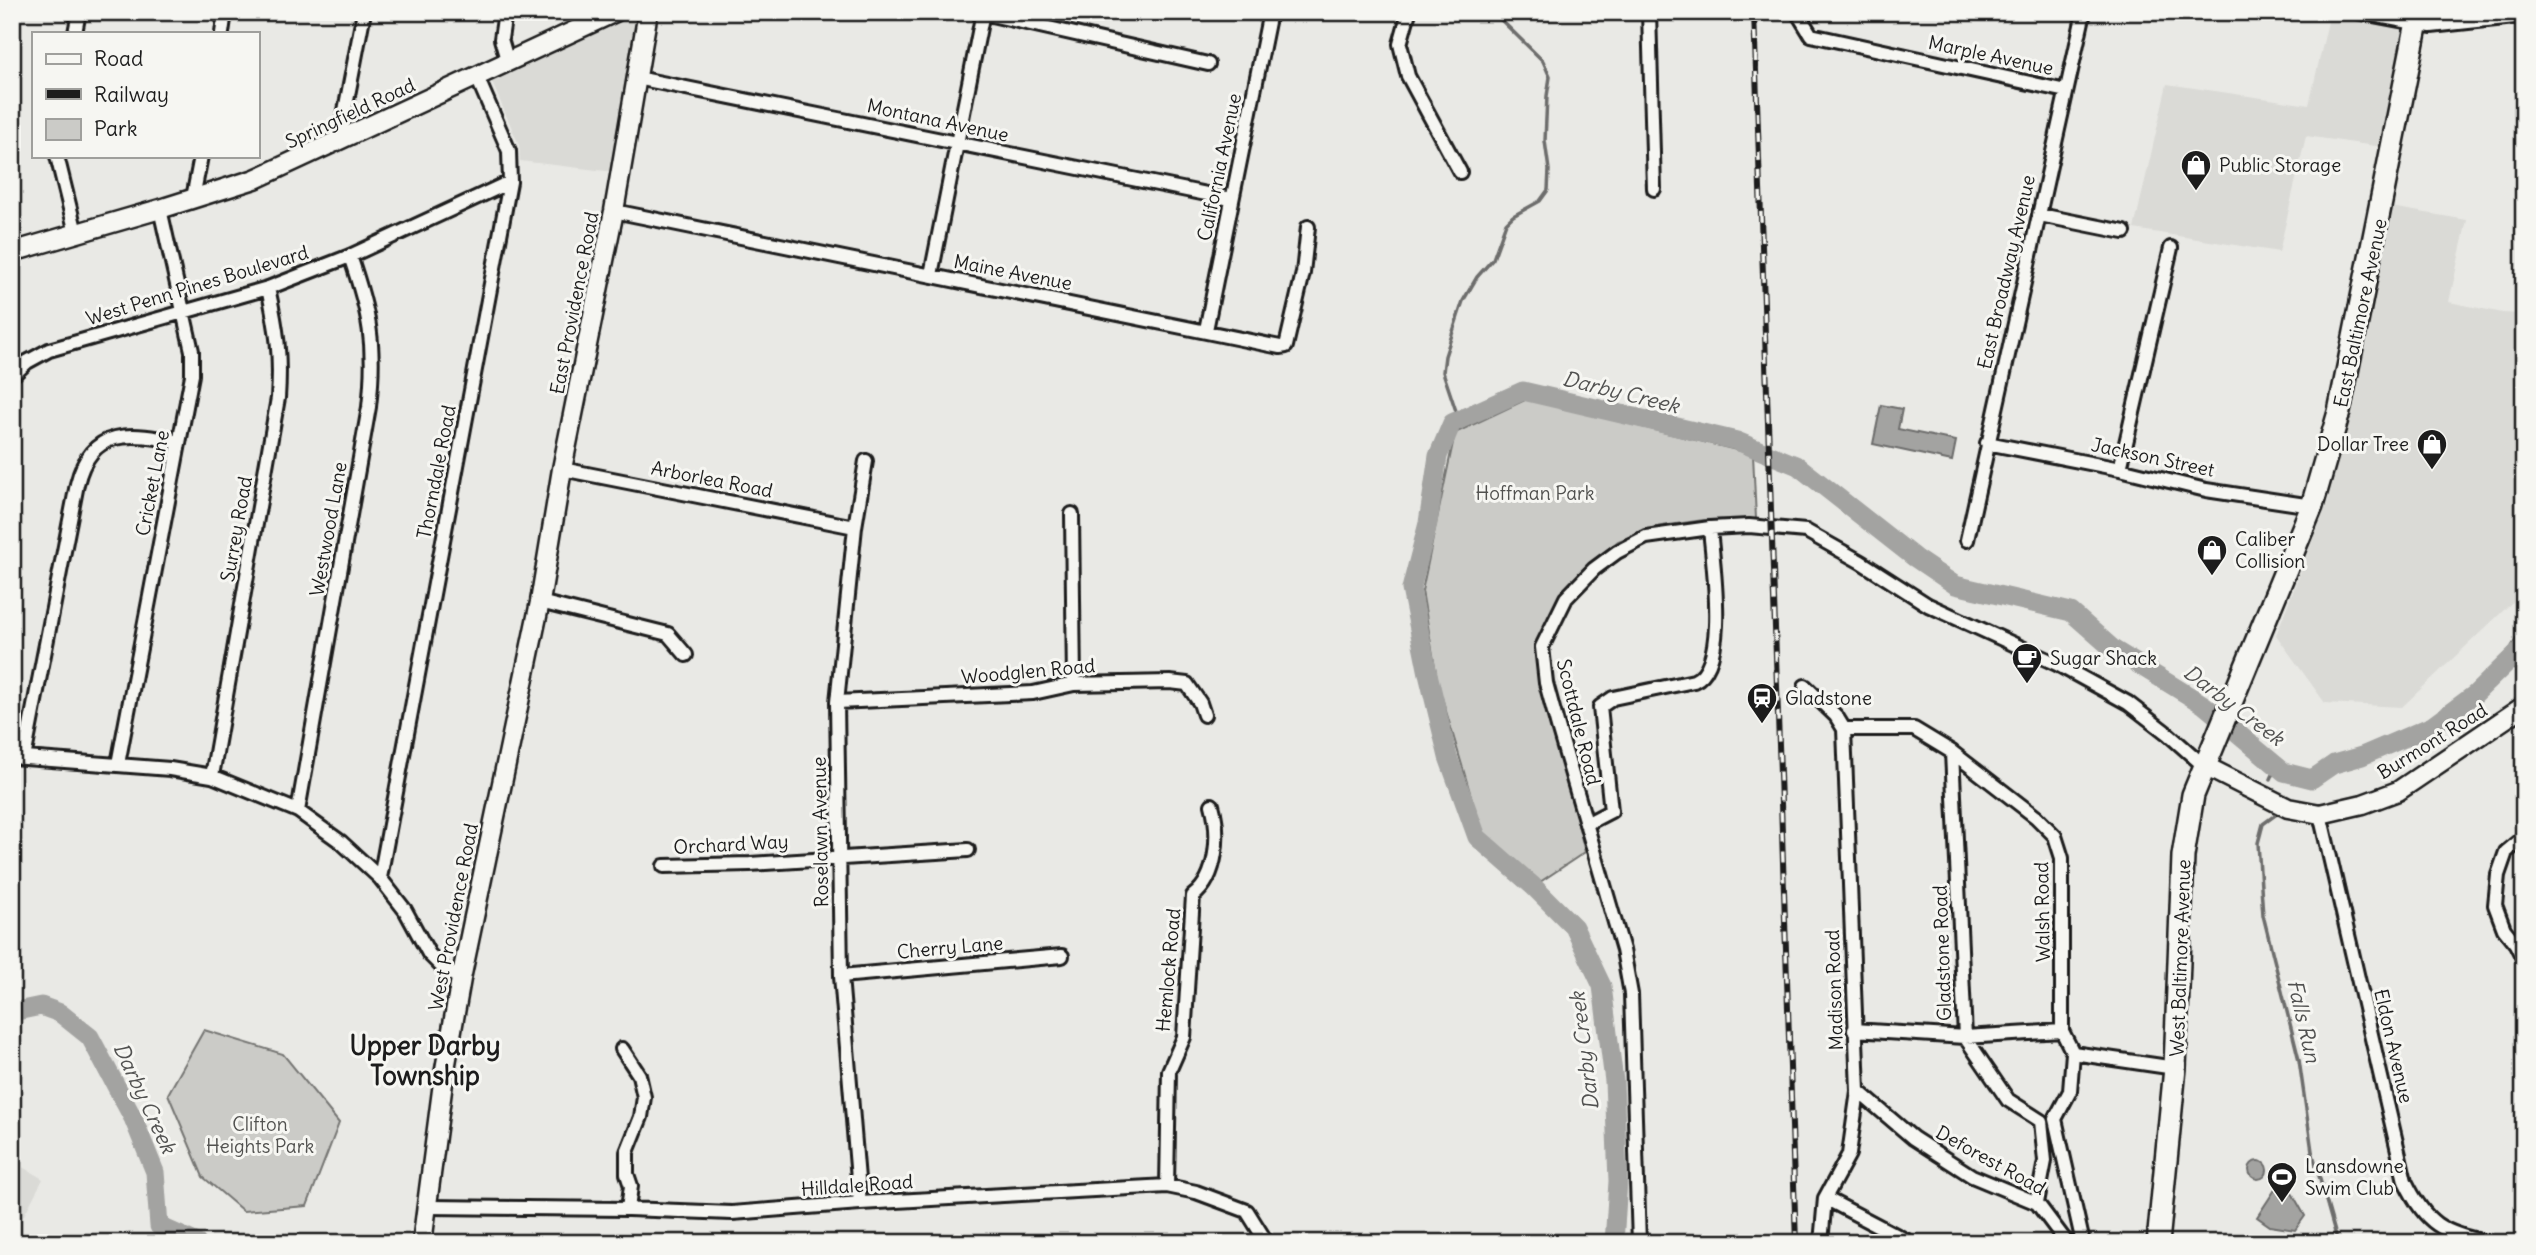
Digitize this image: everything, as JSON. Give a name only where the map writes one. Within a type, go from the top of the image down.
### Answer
[{"type":"main road","name":"East Baltimore Avenue","points":[[2239,682],[2312,506],[2339,412],[2418,18]]},
{"type":"main road","name":"West Baltimore Avenue","points":[[2158,1243],[2175,1068],[2183,856],[2193,794],[2239,682]]},
{"type":"street","points":[[75,32],[79,12]]},
{"type":"street","points":[[222,32],[225,12]]},
{"type":"street","points":[[339,142],[364,12]]},
{"type":"street","points":[[505,12],[501,39],[508,63]]},
{"type":"street","name":"Springfield Road","points":[[12,251],[256,179],[615,12]]},
{"type":"street","name":"East Providence Road","points":[[540,602],[562,469],[614,211],[648,12]]},
{"type":"street","name":"California Avenue","points":[[1206,330],[1270,12]]},
{"type":"street","points":[[1409,12],[1400,44],[1408,76],[1460,173]]},
{"type":"street","points":[[1649,12],[1654,189]]},
{"type":"street","name":"Marple Avenue","points":[[1797,12],[1811,34],[2066,91]]},
{"type":"street","name":"East Broadway Avenue","points":[[1967,540],[2084,12]]},
{"type":"street","points":[[2357,12],[2418,18],[2431,26],[2524,16]]},
{"type":"street","points":[[932,275],[982,13],[1208,64]]},
{"type":"street","name":"Thorndale Road","points":[[380,878],[510,182],[509,151],[477,77]]},
{"type":"street","name":"Montana Avenue","points":[[637,78],[1231,199]]},
{"type":"street","points":[[57,158],[76,233]]},
{"type":"street","points":[[193,198],[201,158]]},
{"type":"street","name":"West Penn Pines Boulevard","points":[[12,376],[27,362],[49,350],[268,288],[350,256],[510,182]]},
{"type":"street","name":"Cricket Lane","points":[[118,764],[192,362],[160,209]]},
{"type":"street","name":"Maine Avenue","points":[[614,211],[1280,347],[1286,346],[1303,273],[1308,227]]},
{"type":"street","points":[[2040,215],[2124,232]]},
{"type":"street","points":[[2120,469],[2171,248]]},
{"type":"street","name":"Westwood Lane","points":[[298,811],[367,421],[373,367],[371,327],[350,256]]},
{"type":"street","name":"Surrey Road","points":[[212,776],[278,398],[278,332],[268,288]]},
{"type":"street","points":[[179,442],[125,434],[102,443],[83,465],[18,757],[170,769],[212,776],[263,794],[298,811],[341,842],[380,878],[405,910],[429,954],[444,970],[461,979]]},
{"type":"street","name":"Jackson Street","points":[[1987,443],[2206,489],[2312,506]]},
{"type":"street","name":"Roselawn Avenue","points":[[860,1203],[841,976],[837,702],[855,527],[866,461]]},
{"type":"street","name":"Arborlea Road","points":[[562,469],[855,527]]},
{"type":"street","points":[[1072,514],[1074,684]]},
{"type":"street","name":"Scottdale Road","points":[[1639,1243],[1631,994],[1623,950],[1546,682],[1542,647],[1566,598],[1594,569],[1617,552],[1646,537],[1710,528],[1749,526],[1806,531],[1928,605],[2057,664],[2128,703],[2207,758]]},
{"type":"street","points":[[1586,824],[1611,811],[1600,707],[1613,698],[1701,678],[1710,663],[1717,598],[1710,528]]},
{"type":"street","points":[[540,602],[668,634],[686,655]]},
{"type":"street","name":"West Providence Road","points":[[422,1243],[444,1075],[461,979],[540,602]]},
{"type":"street","name":"Woodglen Road","points":[[837,702],[1033,693],[1074,684],[1170,682],[1187,684],[1200,703],[1204,715]]},
{"type":"street","points":[[1805,686],[1836,716],[1844,729]]},
{"type":"street","name":"Burmont Road","points":[[2207,758],[2288,808],[2320,814],[2363,804],[2398,791],[2524,706]]},
{"type":"street","name":"Walsh Road","points":[[1844,729],[1914,729],[1952,752],[2036,817],[2054,836],[2062,858],[2062,1031],[2073,1053]]},
{"type":"street","name":"Madison Road","points":[[1821,1243],[1825,1198],[1849,1154],[1858,1091],[1844,729]]},
{"type":"street","name":"Gladstone Road","points":[[1952,752],[1965,1037],[2008,1100],[2048,1120]]},
{"type":"street","name":"Hemlock Road","points":[[1167,1186],[1169,1071],[1184,1037],[1194,896],[1203,888],[1214,861],[1215,816],[1212,805]]},
{"type":"street","name":"Eldon Avenue","points":[[2320,814],[2405,1181],[2417,1206],[2433,1223],[2454,1234],[2488,1243]]},
{"type":"street","points":[[2524,837],[2506,852],[2498,874],[2495,905],[2504,929],[2524,960]]},
{"type":"street","name":"Orchard Way","points":[[664,866],[750,864],[968,850]]},
{"type":"street","name":"Cherry Lane","points":[[841,976],[1062,956]]},
{"type":"street","points":[[1854,1030],[1965,1037],[2062,1031]]},
{"type":"street","points":[[622,1049],[639,1075],[644,1097],[641,1117],[627,1152],[627,1174],[631,1186],[628,1209]]},
{"type":"street","points":[[2037,1203],[2045,1161],[2048,1120],[2070,1091],[2073,1053],[2175,1068]]},
{"type":"street","name":"Deforest Road","points":[[1858,1091],[1913,1138],[1972,1176],[2037,1203],[2067,1243]]},
{"type":"street","points":[[2048,1120],[2083,1243]]},
{"type":"street","name":"Hilldale Road","points":[[428,1207],[732,1213],[1167,1186],[1196,1192],[1247,1211],[1266,1243]]},
{"type":"street","points":[[1825,1198],[1911,1243]]},
{"type":"shaded area","points":[[585,12],[643,12],[614,172],[520,161],[519,145],[491,80],[579,39]]},
{"type":"shaded area","points":[[2329,17],[2407,27],[2382,147],[2306,136],[2279,252],[2134,229],[2167,84],[2309,105]]},
{"type":"shaded area","points":[[2391,207],[2467,220],[2449,302],[2503,313],[2524,314],[2524,591],[2402,707],[2325,703],[2276,635],[2329,498],[2325,485]]},
{"type":"shaded area","points":[[1881,405],[1902,409],[1898,429],[1956,441],[1952,461],[1873,444]]},
{"type":"shaded area","points":[[12,1161],[43,1179],[12,1238]]},
{"type":"shaded area","points":[[2258,1161],[2264,1164],[2267,1170],[2264,1176],[2258,1179],[2252,1176],[2249,1170],[2252,1164]]},
{"type":"shaded area","name":"Lansdowne Swim Club","points":[[2278,1185],[2292,1193],[2305,1216],[2295,1230],[2270,1226],[2257,1217]]},
{"type":"green space","name":"Hoffman Park","points":[[1527,399],[1753,454],[1756,519],[1704,520],[1655,527],[1618,541],[1579,574],[1565,595],[1537,658],[1585,852],[1537,884],[1482,833],[1438,684],[1422,591],[1455,433]]},
{"type":"green space","points":[[2524,626],[2524,674],[2501,663]]},
{"type":"green space","name":"Clifton Heights Park","points":[[204,1030],[283,1054],[339,1123],[307,1206],[243,1211],[203,1177],[168,1094]]},
{"type":"waterway","points":[[1459,420],[1443,372],[1445,356],[1463,301],[1477,277],[1493,259],[1506,223],[1540,201],[1548,190],[1549,170],[1545,141],[1550,77],[1543,61],[1493,12]]},
{"type":"waterway","name":"Darby Creek","points":[[1614,1243],[1618,1181],[1614,1081],[1602,986],[1574,927],[1533,886],[1477,837],[1448,757],[1411,589],[1428,523],[1438,456],[1452,423],[1523,391],[1737,441],[1798,466],[1915,558],[1955,585],[2071,612],[2113,649],[2204,705],[2284,772],[2312,779],[2334,764],[2362,756],[2432,726],[2475,694],[2524,646]]},
{"type":"waterway","points":[[2271,779],[2277,766]]},
{"type":"waterway","name":"Falls Run","points":[[2278,813],[2263,824],[2258,843],[2263,915],[2299,1060],[2312,1151],[2338,1243]]},
{"type":"waterway","name":"Darby Creek","points":[[12,1012],[41,1006],[60,1013],[90,1037],[133,1118],[155,1172],[159,1226],[197,1243]]},
{"type":"railway","points":[[1754,12],[1796,1243]]},
{"type":"place","name":"Public Storage","points":[[2196,192]]},
{"type":"place","name":"Dollar Tree","points":[[2432,471]]},
{"type":"place","name":"Caliber Collision","points":[[2212,577]]},
{"type":"place","name":"Sugar Shack","points":[[2027,685]]},
{"type":"place","name":"Gladstone","points":[[1762,725]]},
{"type":"place","name":"Lansdowne Swim Club","points":[[2282,1204]]},
{"type":"district","name":"Upper Darby Township","points":[[425,1060]]}]
